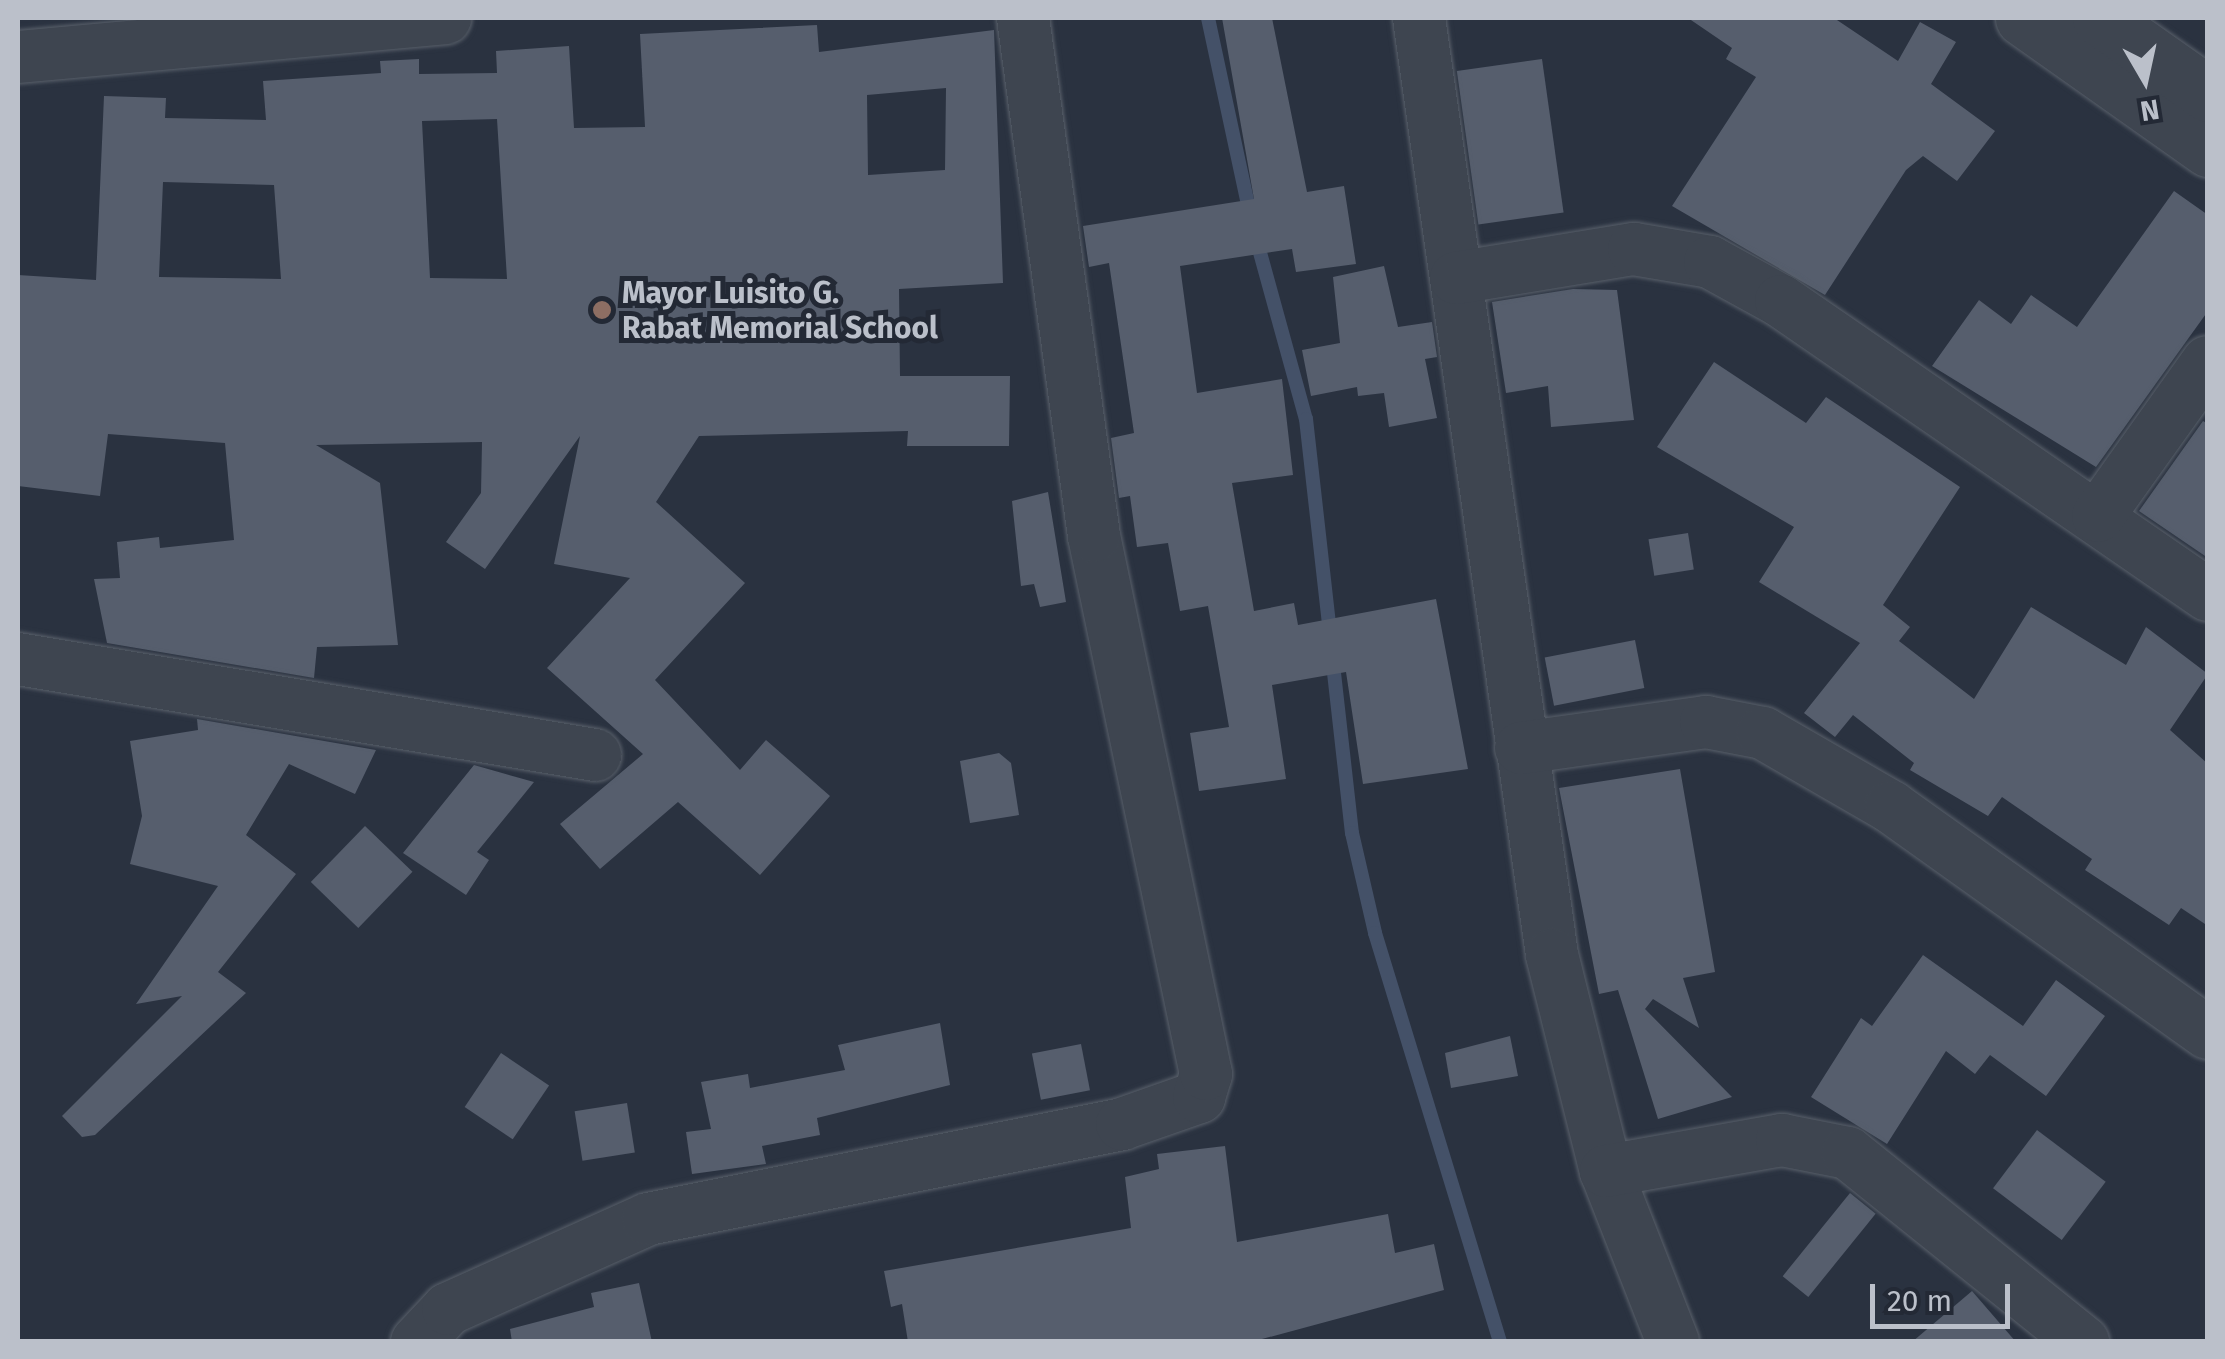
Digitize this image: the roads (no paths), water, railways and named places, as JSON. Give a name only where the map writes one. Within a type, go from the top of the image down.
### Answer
[{"type":"street","points":[[18,57],[445,18]]},
{"type":"street","points":[[417,1342],[448,1309],[648,1219],[1122,1124],[1199,1097],[1206,1074],[1094,536],[1023,18]]},
{"type":"street","points":[[1418,18],[1552,955],[1606,1171],[1672,1342]]},
{"type":"street","points":[[2023,18],[2208,149]]},
{"type":"street","points":[[2100,18],[2208,94]]},
{"type":"street","points":[[1456,278],[1634,249],[1710,262],[1782,301],[2208,594]]},
{"type":"street","points":[[2098,516],[2208,362]]},
{"type":"street","points":[[18,660],[595,755]]},
{"type":"street","points":[[1520,748],[1706,722],[1762,733],[1892,807],[2208,1033]]},
{"type":"street","points":[[1606,1171],[1782,1140],[1848,1152],[2083,1342]]},
{"type":"waterway","points":[[1208,18],[1251,218]]},
{"type":"waterway","points":[[1256,238],[1306,419],[1330,634]]},
{"type":"waterway","points":[[1332,655],[1352,833],[1375,933],[1500,1342]]},
{"type":"place","name":"Mayor Luisito G. Rabat Memorial School","points":[[602,310]]}]
